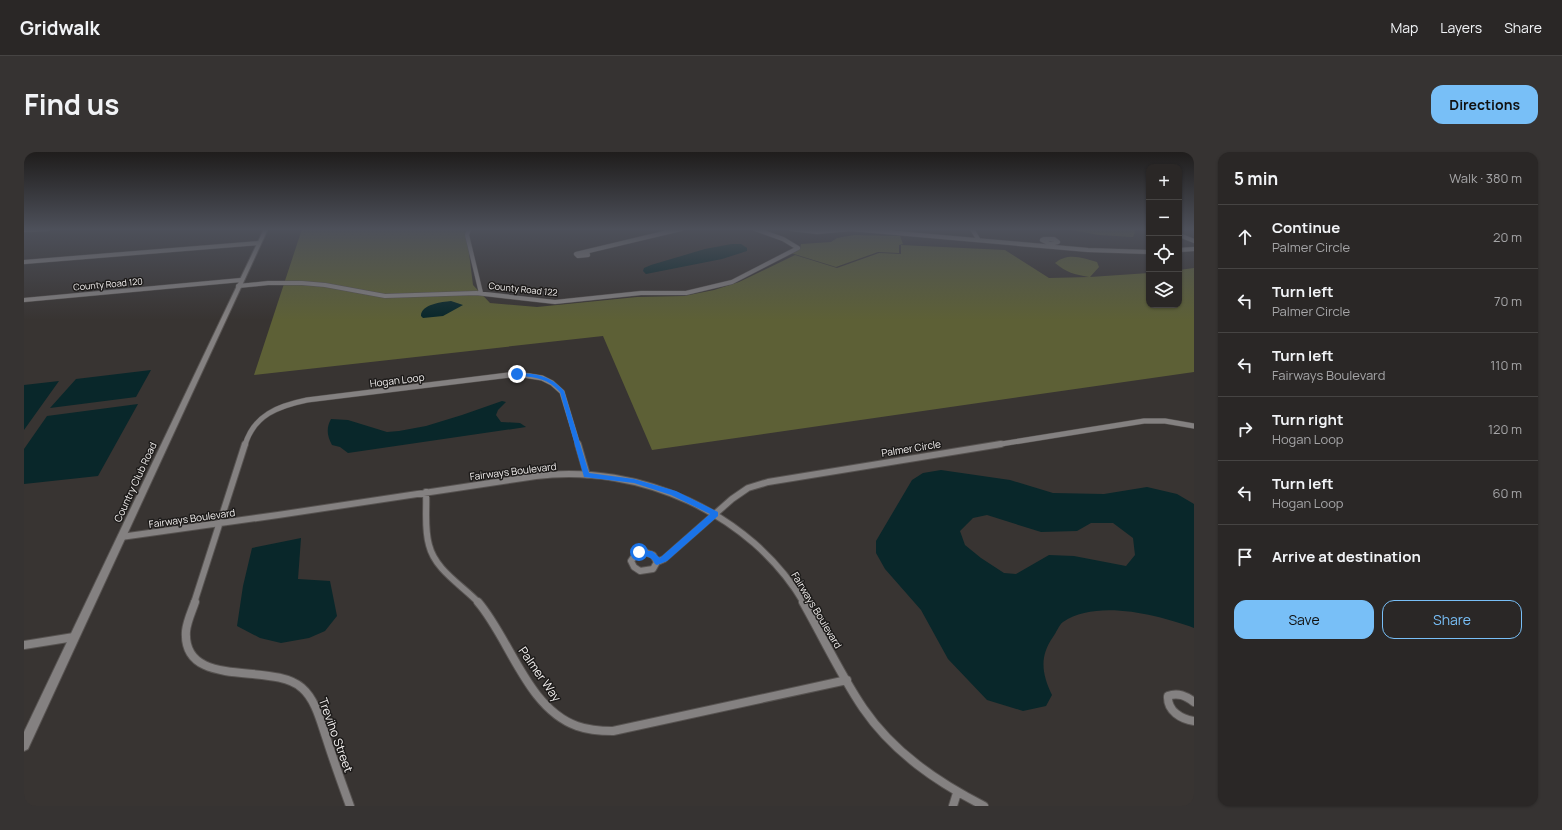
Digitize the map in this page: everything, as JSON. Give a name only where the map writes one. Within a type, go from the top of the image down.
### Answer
[{"type":"street","points":[[24,262],[55,260]]},
{"type":"street","name":"Country Club Road","points":[[24,745],[251,260]]},
{"type":"street","points":[[473,260],[481,293]]},
{"type":"street","name":"County Road 122","points":[[240,283],[302,283],[325,285],[386,296],[481,293],[555,302],[641,293],[686,293],[732,282],[776,260]]},
{"type":"street","name":"County Road 120","points":[[24,300],[240,283]]},
{"type":"street","name":"Hogan Loop","points":[[218,525],[249,432],[255,423],[276,408],[307,400],[517,374],[532,375],[544,378],[555,384],[562,392],[587,475]]},
{"type":"street","name":"Palmer Circle","points":[[657,562],[664,559],[732,499],[748,488],[768,482],[1144,421],[1164,421],[1194,426]]},
{"type":"street","name":"Fairways Boulevard","points":[[121,537],[218,525],[542,475],[587,475],[634,481],[674,493],[715,514],[739,529],[757,545],[790,582],[864,708],[886,735],[918,766],[957,793],[984,806]]},
{"type":"street","name":"Palmer Way","points":[[426,492],[427,535],[434,557],[441,567],[479,604],[536,692],[551,712],[572,725],[593,730],[613,731],[847,680]]},
{"type":"street","name":"Treviho Street","points":[[218,525],[186,629],[186,643],[189,652],[196,660],[207,667],[225,671],[271,675],[286,679],[300,686],[309,695],[316,707],[350,806]]},
{"type":"street","points":[[24,645],[74,637]]},
{"type":"street","points":[[1194,702],[1186,696],[1175,694],[1168,696],[1167,700],[1168,704],[1175,713],[1186,719],[1194,721]]},
{"type":"street","points":[[953,806],[957,793]]},
{"type":"green space","points":[[292,260],[470,260],[473,285],[490,303],[537,307],[637,297],[684,296],[714,290],[739,282],[786,260],[810,260],[837,268],[861,260],[1020,260],[1049,278],[1089,277],[1071,273],[1055,263],[1061,260],[1087,260],[1097,262],[1099,267],[1090,277],[1146,273],[1146,308],[1182,308],[1182,270],[1194,268],[1194,372],[652,450],[603,336],[254,375]]},
{"type":"green space","points":[[812,260],[857,260],[836,267]]},
{"type":"water","points":[[669,260],[719,260],[646,274],[643,271],[644,268]]},
{"type":"water","points":[[451,301],[463,305],[443,316],[423,318],[421,316],[424,309],[428,306]]},
{"type":"water","points":[[151,370],[136,397],[50,408],[76,379]]},
{"type":"water","points":[[59,381],[24,430],[24,385]]},
{"type":"water","points":[[502,401],[506,402],[498,410],[496,415],[501,422],[520,423],[526,427],[348,453],[340,447],[332,445],[328,435],[328,426],[331,419],[348,420],[387,432],[399,431],[426,426]]},
{"type":"water","points":[[138,404],[98,476],[24,484],[24,449],[47,416]]},
{"type":"water","points":[[941,470],[1010,480],[1053,493],[1104,494],[1147,487],[1177,494],[1194,504],[1194,628],[1146,614],[1110,610],[1093,611],[1077,615],[1062,623],[1049,644],[1046,652],[1044,659],[1044,673],[1052,695],[1046,706],[1023,711],[987,700],[948,659],[921,610],[885,569],[876,553],[876,541],[912,480],[923,473]],"holes":[[[987,515],[1041,532],[1077,531],[1091,523],[1113,523],[1133,538],[1135,555],[1126,566],[1074,556],[1049,555],[1016,574],[1004,573],[981,558],[965,545],[960,531],[973,518]]]},
{"type":"water","points":[[301,538],[298,579],[330,581],[337,616],[325,631],[309,638],[281,643],[260,638],[237,626],[243,586],[252,548]]},
{"type":"route","points":[[517,374],[532,375],[544,378],[555,384],[562,392],[587,475],[634,481],[674,493],[715,514],[664,559],[657,562],[653,555],[639,552]]}]
